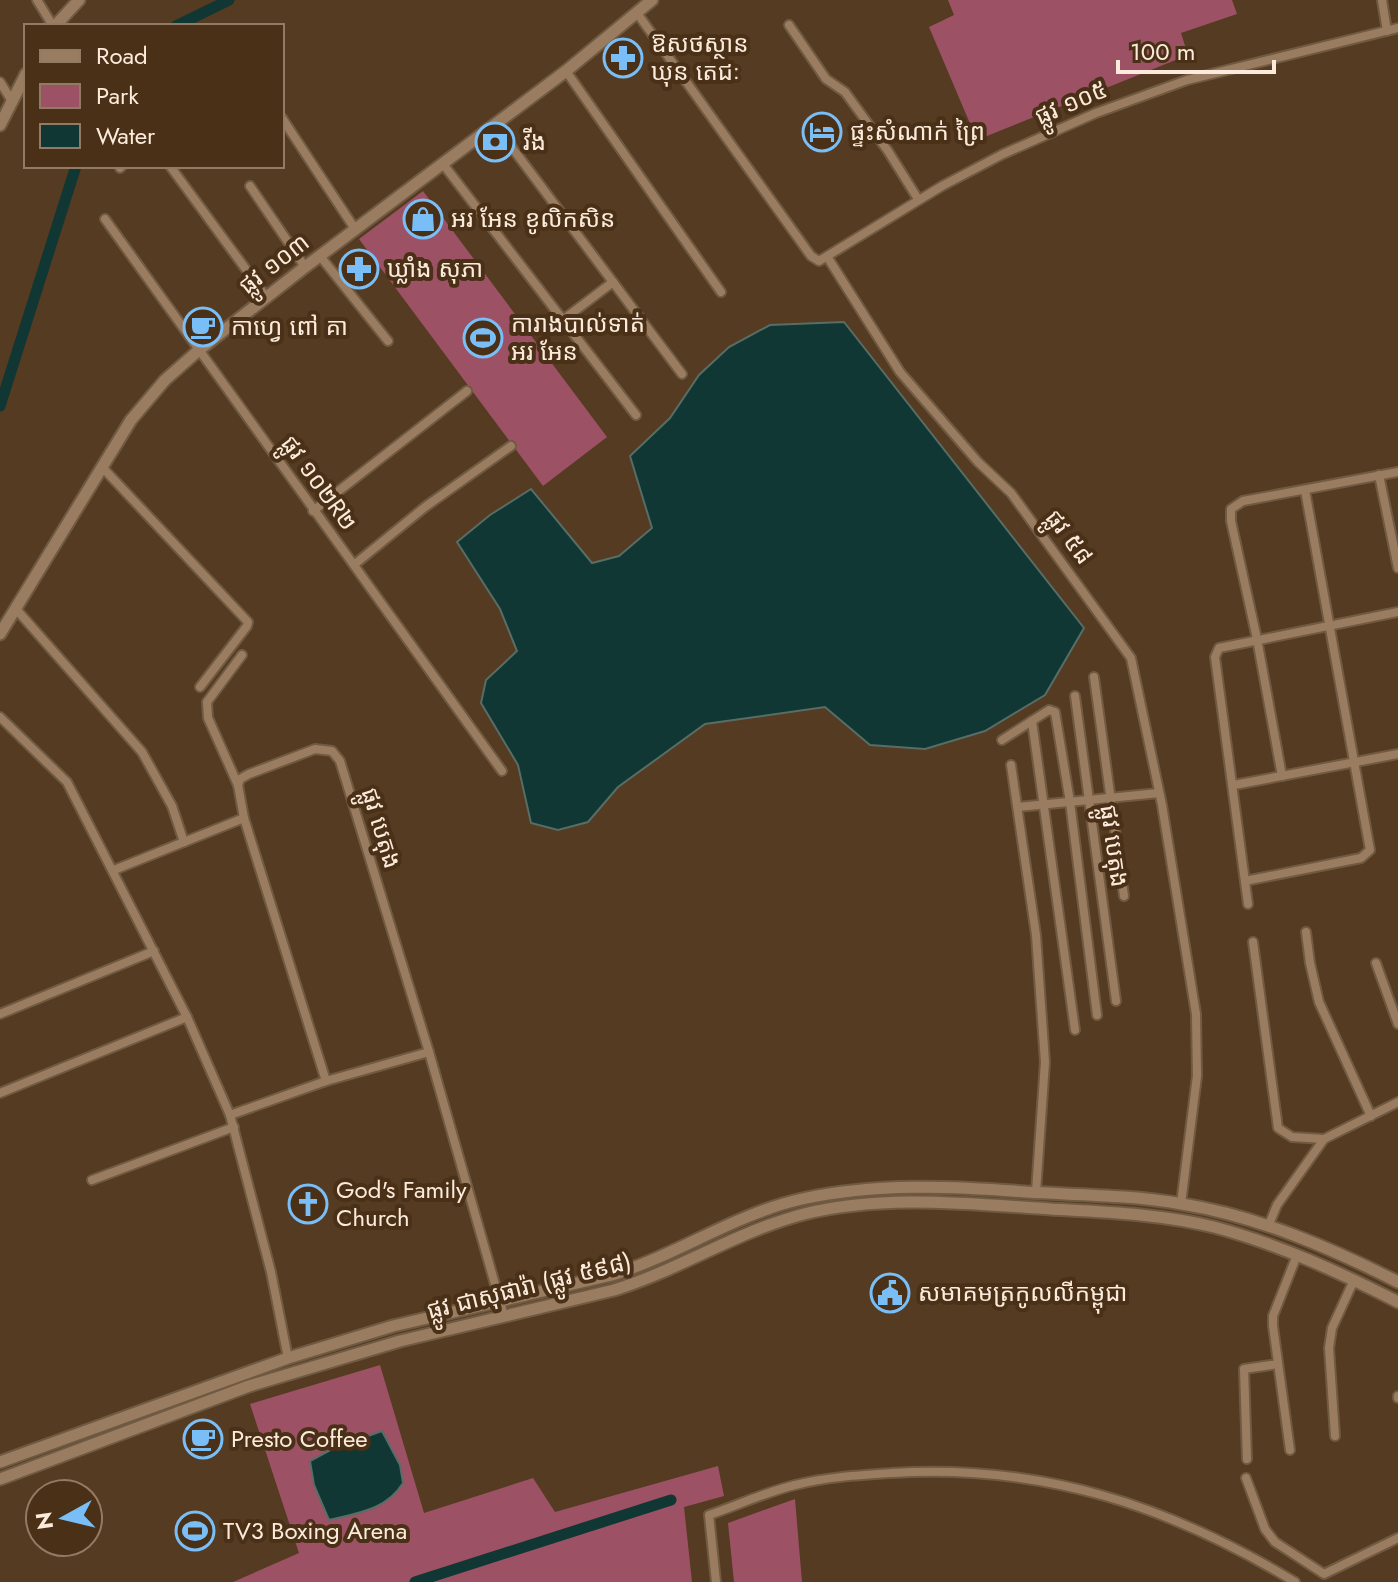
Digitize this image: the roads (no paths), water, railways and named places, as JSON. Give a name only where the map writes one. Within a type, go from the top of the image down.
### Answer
[{"type":"main road","points":[[56,24],[79,0]]},
{"type":"main road","name":"ផ្លូវ ១០៣","points":[[0,634],[102,467],[151,395],[199,350],[566,71],[652,0]]},
{"type":"main road","points":[[0,125],[24,78]]},
{"type":"main road","name":"ផ្លូវ ជាសុផារ៉ា (ផ្លូវ ៥៩៨)","points":[[0,1462],[288,1358],[393,1326],[642,1266],[727,1227],[801,1200],[874,1189],[976,1188],[1181,1204],[1268,1227],[1361,1263],[1398,1282]]},
{"type":"main road","name":"ផ្លូវ ជាសុផារ៉ា (ផ្លូវ ៥៩៨)","points":[[0,1479],[249,1386],[400,1341],[647,1280],[731,1240],[804,1214],[878,1205],[976,1204],[1179,1220],[1222,1230],[1297,1255],[1398,1302]]},
{"type":"main road","points":[[155,1404],[161,1419]]},
{"type":"street","points":[[37,0],[53,24]]},
{"type":"street","points":[[1382,0],[1387,31]]},
{"type":"street","name":"ផ្លូវ ៥៨","points":[[637,13],[811,256],[819,261],[828,258],[900,372],[978,462],[1011,493],[1131,658],[1159,793],[1196,1014],[1197,1076],[1181,1204]]},
{"type":"street","points":[[789,25],[826,79],[845,92],[918,199]]},
{"type":"street","name":"ផ្លូវ ១០៥","points":[[828,258],[918,199],[1003,154],[1096,113],[1187,80],[1398,28]]},
{"type":"street","points":[[566,71],[721,292]]},
{"type":"street","points":[[0,82],[12,101]]},
{"type":"street","points":[[284,121],[355,229]]},
{"type":"street","points":[[495,125],[682,374]]},
{"type":"street","points":[[443,164],[636,415]]},
{"type":"street","points":[[171,168],[267,298]]},
{"type":"street","points":[[250,186],[305,267]]},
{"type":"street","name":"ផ្លូវ ១០២R២","points":[[105,219],[502,771]]},
{"type":"street","points":[[320,256],[388,341]]},
{"type":"street","points":[[564,319],[613,282]]},
{"type":"street","points":[[313,511],[467,391]]},
{"type":"street","points":[[355,564],[425,507],[511,446]]},
{"type":"street","points":[[102,467],[248,622],[200,687]]},
{"type":"street","points":[[1282,776],[1231,509],[1243,501],[1398,472]]},
{"type":"street","points":[[1379,475],[1398,568]]},
{"type":"street","points":[[1245,881],[1361,858],[1370,850],[1305,490]]},
{"type":"street","points":[[16,609],[142,752],[172,806],[184,842]]},
{"type":"street","points":[[1248,904],[1215,657],[1219,648],[1398,612]]},
{"type":"street","points":[[242,655],[207,702],[208,718],[238,785],[244,818],[326,1081]]},
{"type":"street","points":[[1094,677],[1124,896]]},
{"type":"street","name":"ផ្លូវ បេតុង","points":[[1075,696],[1116,1001]]},
{"type":"street","points":[[1002,740],[1049,710],[1055,712],[1070,802],[1097,1015]]},
{"type":"street","points":[[0,717],[67,782],[187,1017],[234,1127],[271,1272],[288,1358]]},
{"type":"street","points":[[1032,721],[1075,1030]]},
{"type":"street","name":"ផ្លូវ បេតុង","points":[[238,785],[240,779],[249,774],[315,749],[332,751],[340,761],[429,1052],[504,1316]]},
{"type":"street","points":[[1234,785],[1398,754]]},
{"type":"street","points":[[1011,765],[1036,935],[1045,1062],[1036,1192]]},
{"type":"street","points":[[1018,807],[1159,793]]},
{"type":"street","points":[[114,870],[244,818]]},
{"type":"street","points":[[1306,932],[1319,1002],[1371,1116]]},
{"type":"street","points":[[1253,942],[1278,1128],[1292,1137],[1324,1139]]},
{"type":"street","points":[[0,1014],[154,951]]},
{"type":"street","points":[[1376,963],[1398,1024]]},
{"type":"street","points":[[1092,968],[1111,967]]},
{"type":"street","points":[[0,1093],[187,1017]]},
{"type":"street","points":[[230,1115],[326,1081],[429,1052]]},
{"type":"street","points":[[1268,1227],[1277,1205],[1324,1139],[1398,1102]]},
{"type":"street","points":[[92,1180],[234,1127]]},
{"type":"street","points":[[1290,1450],[1273,1316],[1297,1255]]},
{"type":"street","points":[[1335,1436],[1330,1338],[1354,1280]]},
{"type":"street","points":[[1247,1459],[1244,1369],[1278,1364]]},
{"type":"street","points":[[716,1582],[709,1515],[795,1485],[854,1476],[924,1471],[1042,1480],[1098,1493],[1183,1523],[1250,1555],[1295,1582]]},
{"type":"street","points":[[1246,1478],[1265,1529],[1275,1542],[1324,1574],[1398,1538]]},
{"type":"water","points":[[844,322],[1084,628],[1045,695],[985,731],[925,749],[870,745],[825,707],[705,724],[618,787],[588,822],[558,830],[531,823],[518,765],[481,703],[486,680],[517,651],[500,609],[457,542],[490,515],[531,489],[592,563],[619,556],[652,528],[630,456],[670,418],[699,375],[729,347],[770,325]]},
{"type":"water","points":[[382,1431],[400,1465],[403,1483],[380,1505],[329,1520],[314,1485],[310,1461],[334,1448]]},
{"type":"waterway","points":[[180,24],[229,0]]},
{"type":"waterway","points":[[0,406],[75,168]]},
{"type":"waterway","points":[[415,1582],[671,1500]]},
{"type":"place","name":"ឱសថស្ថាន ឃុន តេជៈ","points":[[623,58]]},
{"type":"place","name":"ផ្ទះសំណាក់ ព្រៃ","points":[[822,132]]},
{"type":"place","name":"វីង","points":[[495,142]]},
{"type":"place","name":"អរ អែន ខូលិកសិន","points":[[423,219]]},
{"type":"place","name":"ឃ្លាំង សុភា","points":[[359,269]]},
{"type":"place","name":"កាហ្វេ ពៅ គា","points":[[203,327]]},
{"type":"place","name":"ការាងបាល់ទាត់ អរ អែន","points":[[483,338]]},
{"type":"place","name":"God's Family Church","points":[[308,1204]]},
{"type":"place","name":"សមាគមត្រកូលលីកម្ពុជា","points":[[890,1293]]},
{"type":"place","name":"Presto Coffee","points":[[203,1439]]},
{"type":"place","name":"TV3 Boxing Arena","points":[[195,1531]]}]
